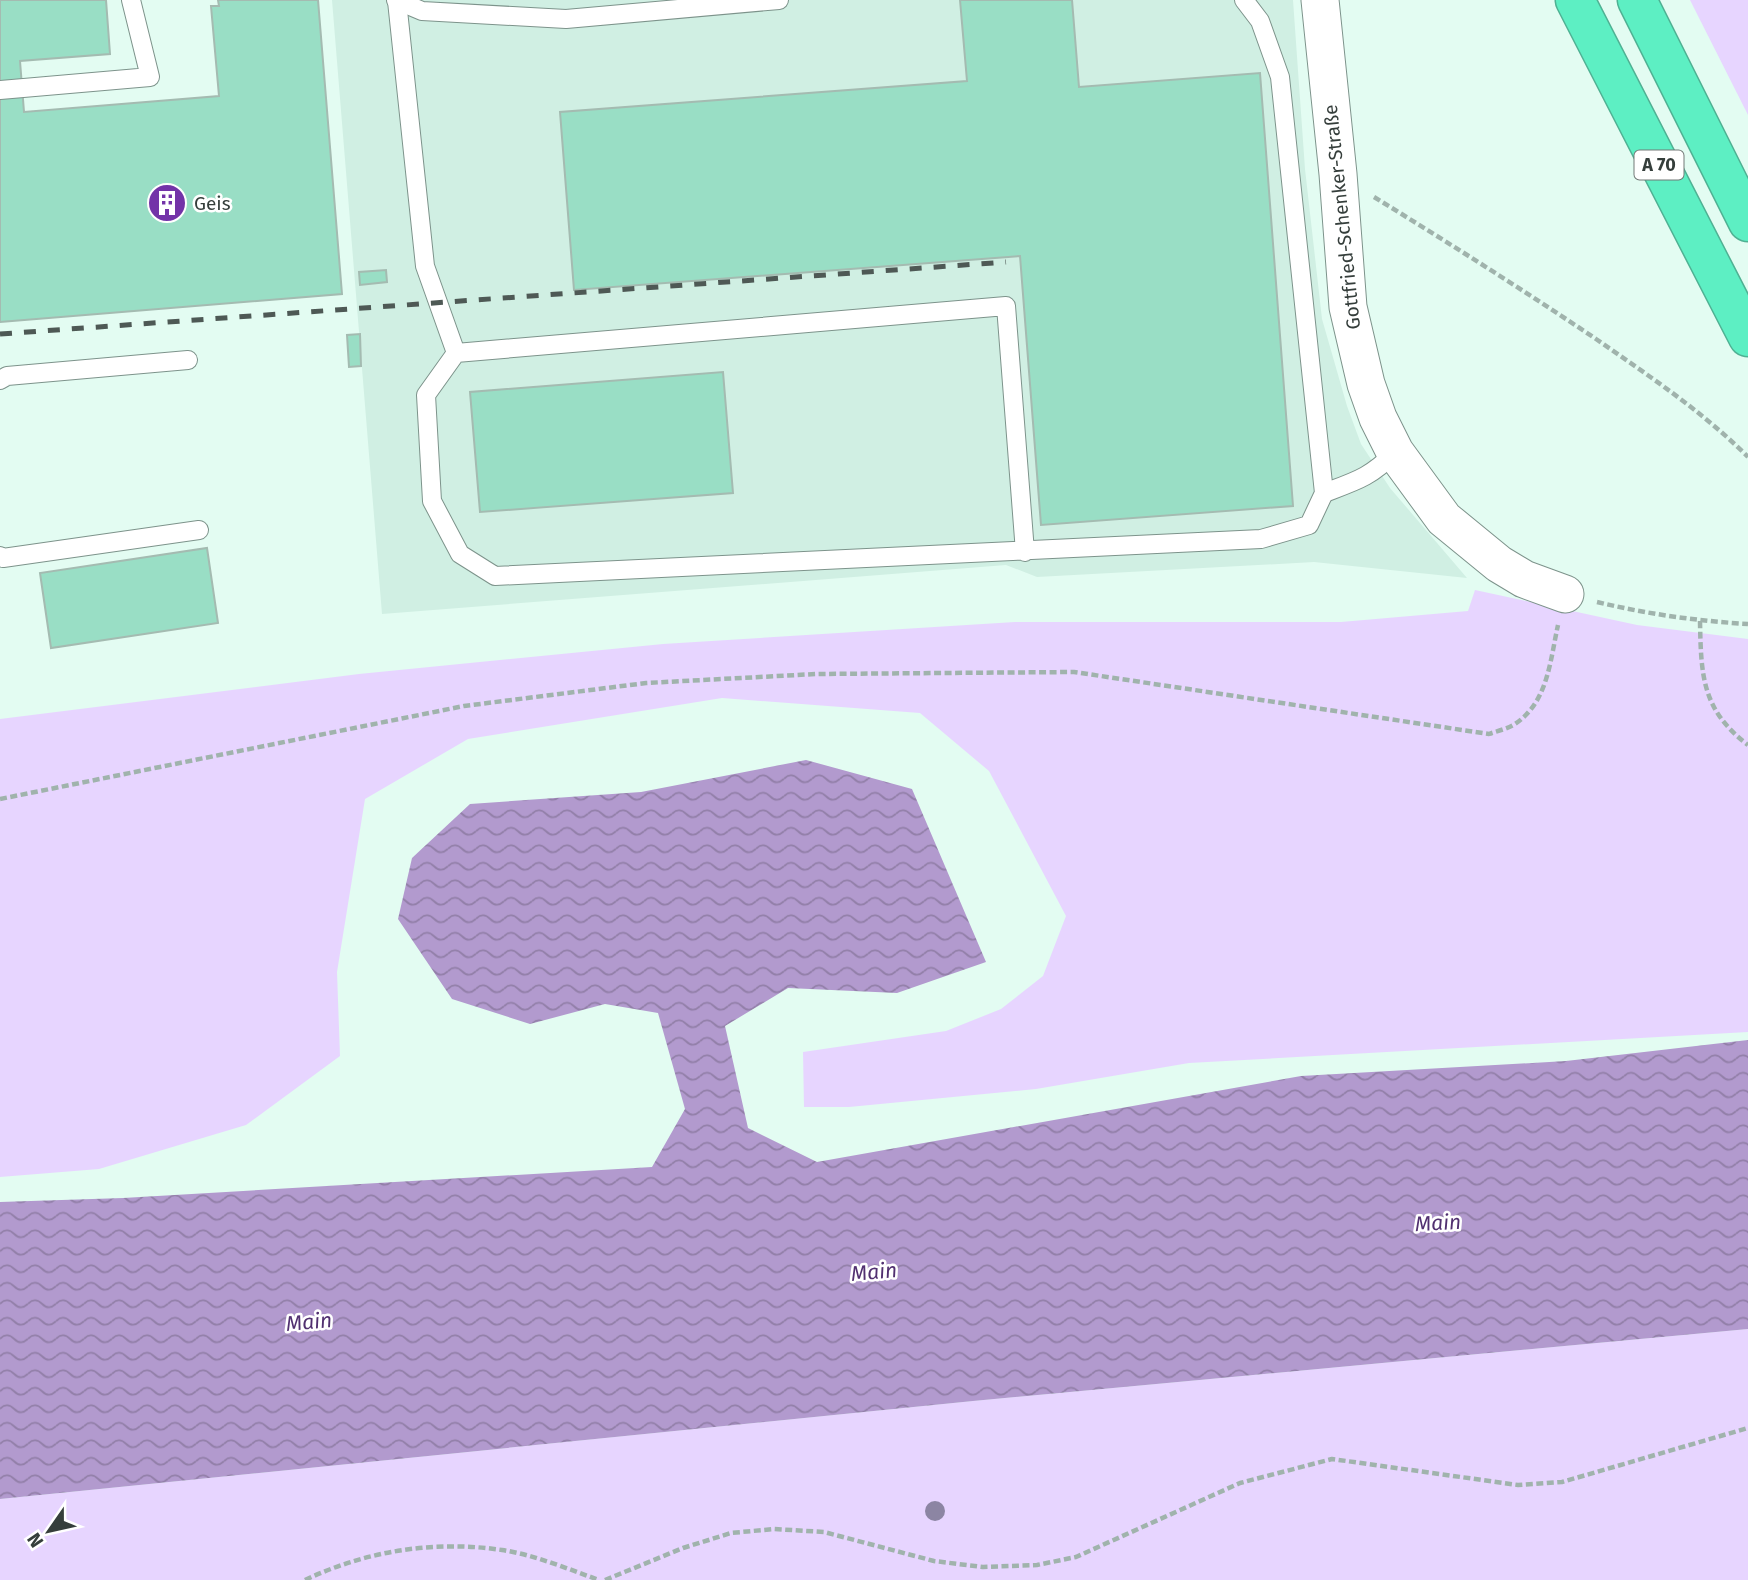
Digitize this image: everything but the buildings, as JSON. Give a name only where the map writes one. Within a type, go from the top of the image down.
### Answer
[{"type":"highway","name":"A 70","points":[[1575,0],[1748,337]]},
{"type":"highway","name":"A 70","points":[[1637,0],[1748,222]]},
{"type":"street","name":"Gottfried-Schenker-Straße","points":[[1320,0],[1338,174],[1348,307],[1366,384],[1378,418],[1395,452],[1444,519],[1471,543],[1524,579],[1565,594]]},
{"type":"lane","points":[[0,90],[150,76],[131,0]]},
{"type":"lane","points":[[456,353],[425,266],[396,0],[422,11],[566,19],[779,0]]},
{"type":"lane","points":[[1025,552],[1006,306],[456,353],[426,395],[432,501],[460,554],[495,576],[1025,552],[1261,539],[1309,525],[1324,493],[1280,77],[1260,21],[1244,0]]},
{"type":"lane","points":[[0,380],[7,376],[188,360]]},
{"type":"lane","points":[[1324,493],[1378,470],[1395,452]]},
{"type":"lane","points":[[0,556],[3,558],[199,530]]},
{"type":"path","points":[[1338,174],[1508,280],[1682,398],[1748,457]]},
{"type":"path","points":[[0,799],[464,706],[646,683],[816,674],[1074,671],[1489,733],[1513,725],[1530,711],[1544,689],[1565,594],[1629,610],[1700,621],[1748,624]]},
{"type":"path","points":[[1700,621],[1705,688],[1729,731],[1748,746]]},
{"type":"path","points":[[605,1580],[683,1548],[730,1533],[774,1529],[824,1532],[934,1561],[983,1567],[1037,1565],[1076,1557],[1240,1483],[1332,1460],[1518,1485],[1551,1483],[1748,1428]]},
{"type":"path","points":[[305,1580],[329,1568],[363,1557],[410,1548],[462,1546],[505,1550],[556,1564],[599,1580]]},
{"type":"shaded area","points":[[332,0],[1293,0],[1305,169],[1322,319],[1347,406],[1361,444],[1390,488],[1467,578],[1314,562],[1037,577],[1006,565],[382,614]]},
{"type":"shaded area","points":[[1690,0],[1748,0],[1748,115]]},
{"type":"shaded area","points":[[1475,590],[1637,625],[1748,639],[1748,1032],[1189,1063],[1036,1089],[849,1107],[804,1107],[803,1052],[946,1031],[1001,1009],[1043,976],[1066,916],[989,771],[920,713],[722,698],[468,739],[365,799],[337,972],[340,1056],[246,1125],[99,1169],[0,1177],[0,719],[359,674],[663,644],[1015,622],[1341,622],[1468,611]]},
{"type":"shaded area","points":[[1748,1329],[1748,1580],[0,1580],[0,1499],[973,1401]]},
{"type":"water","name":"Main","points":[[806,760],[912,789],[986,962],[897,993],[788,988],[725,1026],[748,1128],[817,1162],[1301,1076],[1566,1061],[1748,1040],[1748,1329],[973,1401],[0,1499],[0,1202],[123,1198],[652,1167],[685,1109],[658,1013],[605,1004],[530,1024],[452,999],[398,919],[412,858],[470,804],[641,792]]},
{"type":"railway","points":[[0,334],[1006,262]]},
{"type":"place","name":"Geis","points":[[167,203]]}]
